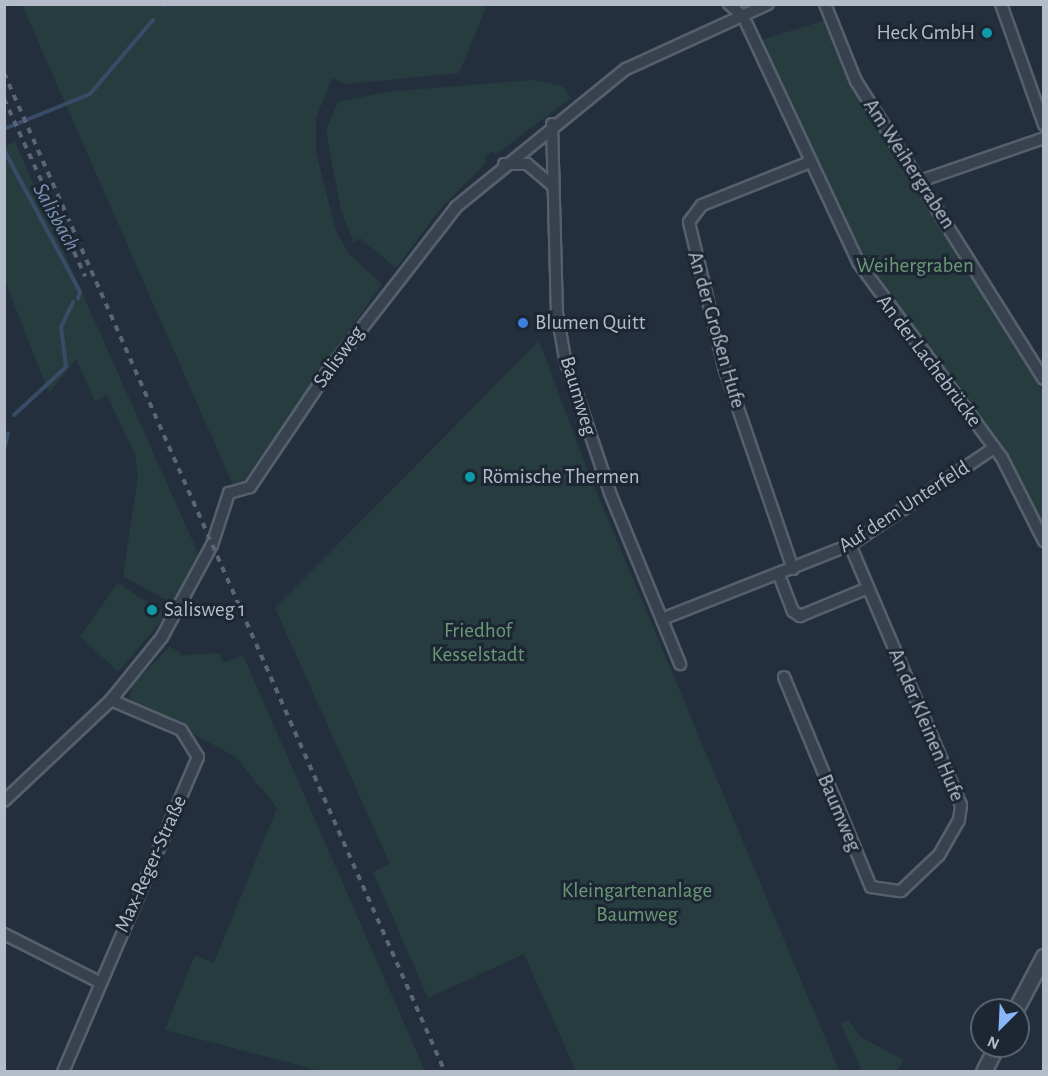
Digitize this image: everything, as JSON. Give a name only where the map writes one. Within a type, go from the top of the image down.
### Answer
[{"type":"street","points":[[729,4],[743,16]]},
{"type":"street","name":"Salisweg","points":[[4,801],[111,700],[177,613],[212,544],[229,493],[250,487],[392,286],[456,207],[501,165],[626,69],[768,4]]},
{"type":"street","name":"Am Weihergraben","points":[[825,4],[856,81],[1044,379]]},
{"type":"street","points":[[1001,4],[1044,125]]},
{"type":"street","name":"An der Lachebrücke","points":[[743,16],[810,162],[876,292],[994,448],[1023,493],[1044,541]]},
{"type":"street","name":"Baumweg","points":[[552,124],[557,313],[565,359],[606,482],[680,664]]},
{"type":"street","points":[[920,181],[1044,138]]},
{"type":"street","name":"An der Großen Hufe","points":[[793,569],[724,367],[689,222],[702,205],[810,162]]},
{"type":"street","points":[[501,165],[527,164],[552,185]]},
{"type":"street","name":"Auf dem Unterfeld","points":[[663,619],[850,545],[994,448]]},
{"type":"street","name":"An der Kleinen Hufe","points":[[850,545],[962,810],[939,855],[901,891]]},
{"type":"street","points":[[779,575],[800,616],[868,588]]},
{"type":"street","name":"Baumweg","points":[[784,677],[871,887],[901,891]]},
{"type":"street","name":"Max-Reger-Straße","points":[[63,1071],[99,982],[198,757],[181,730],[111,700]]},
{"type":"street","points":[[4,934],[99,982]]},
{"type":"street","points":[[1022,998],[1044,957]]},
{"type":"green space","points":[[22,5],[487,5],[459,73],[346,84],[332,78],[316,118],[316,152],[336,231],[349,254],[382,284],[236,492]]},
{"type":"green space","name":"Weihergraben","points":[[826,20],[852,83],[1043,392],[1043,531],[1018,477],[859,253],[761,40]]},
{"type":"green space","points":[[533,80],[562,86],[571,98],[495,155],[492,151],[484,157],[487,162],[442,207],[396,268],[360,238],[354,243],[341,210],[326,131],[338,102],[385,92]]},
{"type":"green space","points":[[15,142],[198,553],[173,604],[123,576],[138,476],[135,454],[107,396],[95,401],[76,359],[49,393],[5,281],[5,146]]},
{"type":"green space","points":[[539,341],[587,469],[839,1071],[576,1071],[524,954],[428,998],[373,872],[390,864],[275,608]]},
{"type":"green space","points":[[118,583],[167,615],[118,672],[80,636]]},
{"type":"green space","points":[[170,646],[183,655],[220,653],[223,663],[243,655],[425,1071],[321,1071],[165,1030],[195,955],[214,963],[277,808],[236,757],[129,699],[132,685]]},
{"type":"green space","points":[[848,1020],[861,1037],[904,1060],[897,1071],[862,1071],[841,1024]]},
{"type":"waterway","name":"Salisbach","points":[[4,129],[90,94],[153,20]]},
{"type":"waterway","name":"Salisbach","points":[[4,150],[80,292],[78,299]]},
{"type":"waterway","name":"Salisbach","points":[[14,415],[66,367],[61,327],[73,302]]},
{"type":"waterway","name":"Salisbach","points":[[4,449],[8,433]]},
{"type":"railway","points":[[4,73],[445,1072]]},
{"type":"railway","points":[[4,99],[85,276]]},
{"type":"place","name":"Heck GmbH","points":[[987,33]]},
{"type":"place","name":"Blumen Quitt","points":[[523,323]]},
{"type":"place","name":"Römische Thermen","points":[[470,477]]},
{"type":"place","name":"Salisweg 1","points":[[152,610]]},
{"type":"park label","name":"Friedhof Kesselstadt","points":[[478,643]]},
{"type":"park label","name":"Kleingartenanlage Baumweg","points":[[637,903]]}]
